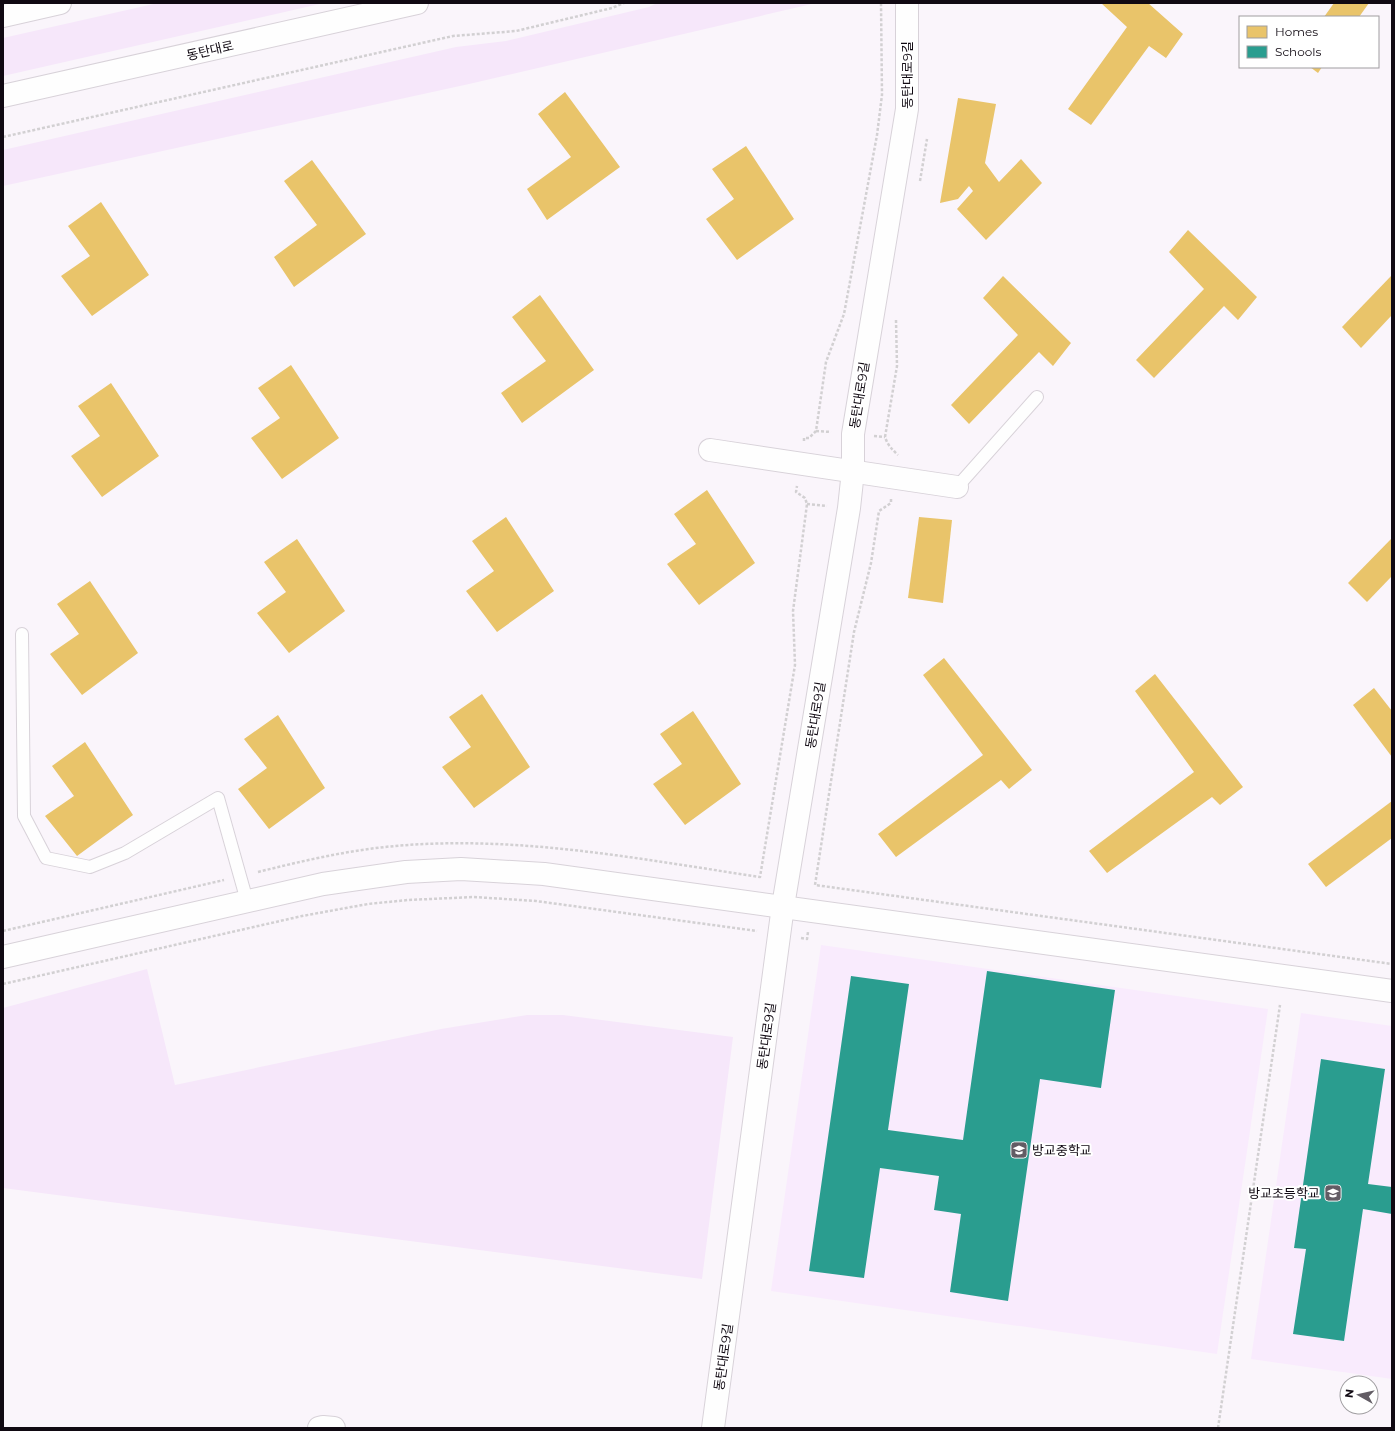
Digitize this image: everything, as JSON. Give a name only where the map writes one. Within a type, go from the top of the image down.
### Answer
[{"type":"street","points":[[3,16],[60,3]]},
{"type":"street","name":"동탄대로","points":[[3,96],[417,3]]},
{"type":"street","name":"동탄대로9길","points":[[713,1428],[783,906],[849,508],[853,471],[852,434],[907,109],[907,3]]},
{"type":"street","points":[[710,450],[957,487]]},
{"type":"street","points":[[3,957],[323,884],[406,872],[461,869],[544,874],[1392,991]]},
{"type":"street","points":[[319,1428],[334,1428]]},
{"type":"lane","points":[[957,487],[1037,397]]},
{"type":"lane","points":[[22,634],[24,816],[46,858],[90,867],[126,854],[218,798],[247,901]]},
{"type":"path","points":[[3,137],[453,36],[516,32],[612,8],[624,3]]},
{"type":"path","points":[[804,438],[809,438],[816,431],[826,362],[844,314],[877,135],[882,94],[881,3]]},
{"type":"path","points":[[251,874],[344,854],[395,846],[480,844],[540,847],[760,877],[795,665],[793,611],[807,504],[806,498],[796,492]]},
{"type":"path","points":[[891,503],[879,511],[871,563],[854,632],[815,885],[1392,964]]},
{"type":"path","points":[[3,931],[229,879]]},
{"type":"path","points":[[3,984],[302,916],[368,904],[408,900],[474,897],[536,901],[752,930]]},
{"type":"path","points":[[1218,1428],[1280,1005]]},
{"type":"shaded area","points":[[158,3],[324,3],[3,76],[3,38]]},
{"type":"shaded area","points":[[657,3],[816,3],[469,84],[3,186],[3,150],[456,47],[506,41],[649,7]]},
{"type":"shaded area","name":"방교중학교","points":[[821,945],[1268,1009],[1217,1354],[771,1291]]},
{"type":"shaded area","points":[[147,969],[175,1085],[441,1029],[527,1015],[563,1015],[733,1037],[702,1279],[3,1188],[3,1008]]},
{"type":"shaded area","name":"방교초등학교","points":[[1301,1013],[1392,1026],[1392,1379],[1379,1377],[1379,1375],[1364,1375],[1251,1359]]},
{"type":"building: Homes","points":[[1101,3],[1148,3],[1183,34],[1166,58],[1149,46],[1091,125],[1068,109],[1127,27]]},
{"type":"building: Homes","points":[[1334,3],[1369,3],[1360,16],[1325,16]]},
{"type":"building: Homes","points":[[1311,68],[1321,68],[1318,73]]},
{"type":"building: Homes","points":[[565,92],[620,167],[547,220],[527,189],[571,157],[538,114]]},
{"type":"building: Homes","points":[[958,98],[996,104],[985,163],[999,182],[1021,159],[1042,183],[986,240],[957,209],[973,191],[969,186],[958,199],[940,203]]},
{"type":"building: Homes","points":[[746,146],[794,219],[737,260],[706,219],[734,199],[712,169]]},
{"type":"building: Homes","points":[[312,160],[366,234],[294,287],[274,257],[317,225],[284,181]]},
{"type":"building: Homes","points":[[101,202],[149,275],[92,316],[61,276],[90,256],[68,226]]},
{"type":"building: Homes","points":[[1188,230],[1257,297],[1238,320],[1224,306],[1154,378],[1136,360],[1204,289],[1169,252]]},
{"type":"building: Homes","points":[[1392,275],[1392,315],[1361,348],[1342,327]]},
{"type":"building: Homes","points":[[1003,276],[1071,343],[1053,366],[1039,352],[969,424],[951,405],[1018,335],[983,298]]},
{"type":"building: Homes","points":[[540,295],[594,370],[522,423],[501,393],[546,361],[512,317]]},
{"type":"building: Homes","points":[[291,365],[339,438],[282,479],[251,438],[280,418],[258,388]]},
{"type":"building: Homes","points":[[111,383],[159,456],[102,497],[71,456],[100,436],[78,406]]},
{"type":"building: Homes","points":[[707,490],[755,563],[699,605],[667,564],[696,544],[674,514]]},
{"type":"building: Homes","points":[[506,517],[554,591],[497,632],[466,591],[494,571],[472,541]]},
{"type":"building: Homes","points":[[919,517],[952,520],[943,603],[908,598]]},
{"type":"building: Homes","points":[[1392,538],[1392,576],[1367,602],[1348,583]]},
{"type":"building: Homes","points":[[297,539],[345,611],[289,653],[257,613],[286,592],[264,562]]},
{"type":"building: Homes","points":[[90,581],[138,653],[82,695],[50,654],[79,634],[57,604]]},
{"type":"building: Homes","points":[[944,658],[1032,770],[1009,789],[1001,780],[896,857],[878,834],[983,755],[923,675]]},
{"type":"building: Homes","points":[[1155,674],[1243,787],[1220,805],[1212,797],[1107,873],[1089,851],[1194,772],[1135,691]]},
{"type":"building: Homes","points":[[1374,688],[1392,711],[1392,757],[1353,705]]},
{"type":"building: Homes","points":[[482,694],[530,767],[474,808],[442,767],[471,747],[449,717]]},
{"type":"building: Homes","points":[[693,711],[741,784],[685,825],[653,784],[682,764],[660,734]]},
{"type":"building: Homes","points":[[278,715],[325,788],[269,829],[238,789],[267,768],[244,739]]},
{"type":"building: Homes","points":[[85,742],[133,815],[77,856],[45,816],[74,796],[52,766]]},
{"type":"building: Homes","points":[[1392,801],[1392,838],[1326,887],[1308,864]]},
{"type":"building: Schools","points":[[987,971],[1115,990],[1101,1088],[1040,1079],[1008,1301],[950,1292],[961,1214],[934,1210],[939,1176],[880,1168],[864,1278],[809,1271],[851,976],[909,984],[888,1130],[963,1140]]},
{"type":"building: Schools","points":[[1321,1059],[1385,1069],[1368,1184],[1392,1187],[1392,1214],[1363,1209],[1344,1341],[1293,1334],[1306,1249],[1294,1248]]},
{"type":"place","name":"방교중학교","points":[[1019,1150]]},
{"type":"place","name":"방교초등학교","points":[[1333,1193]]}]
